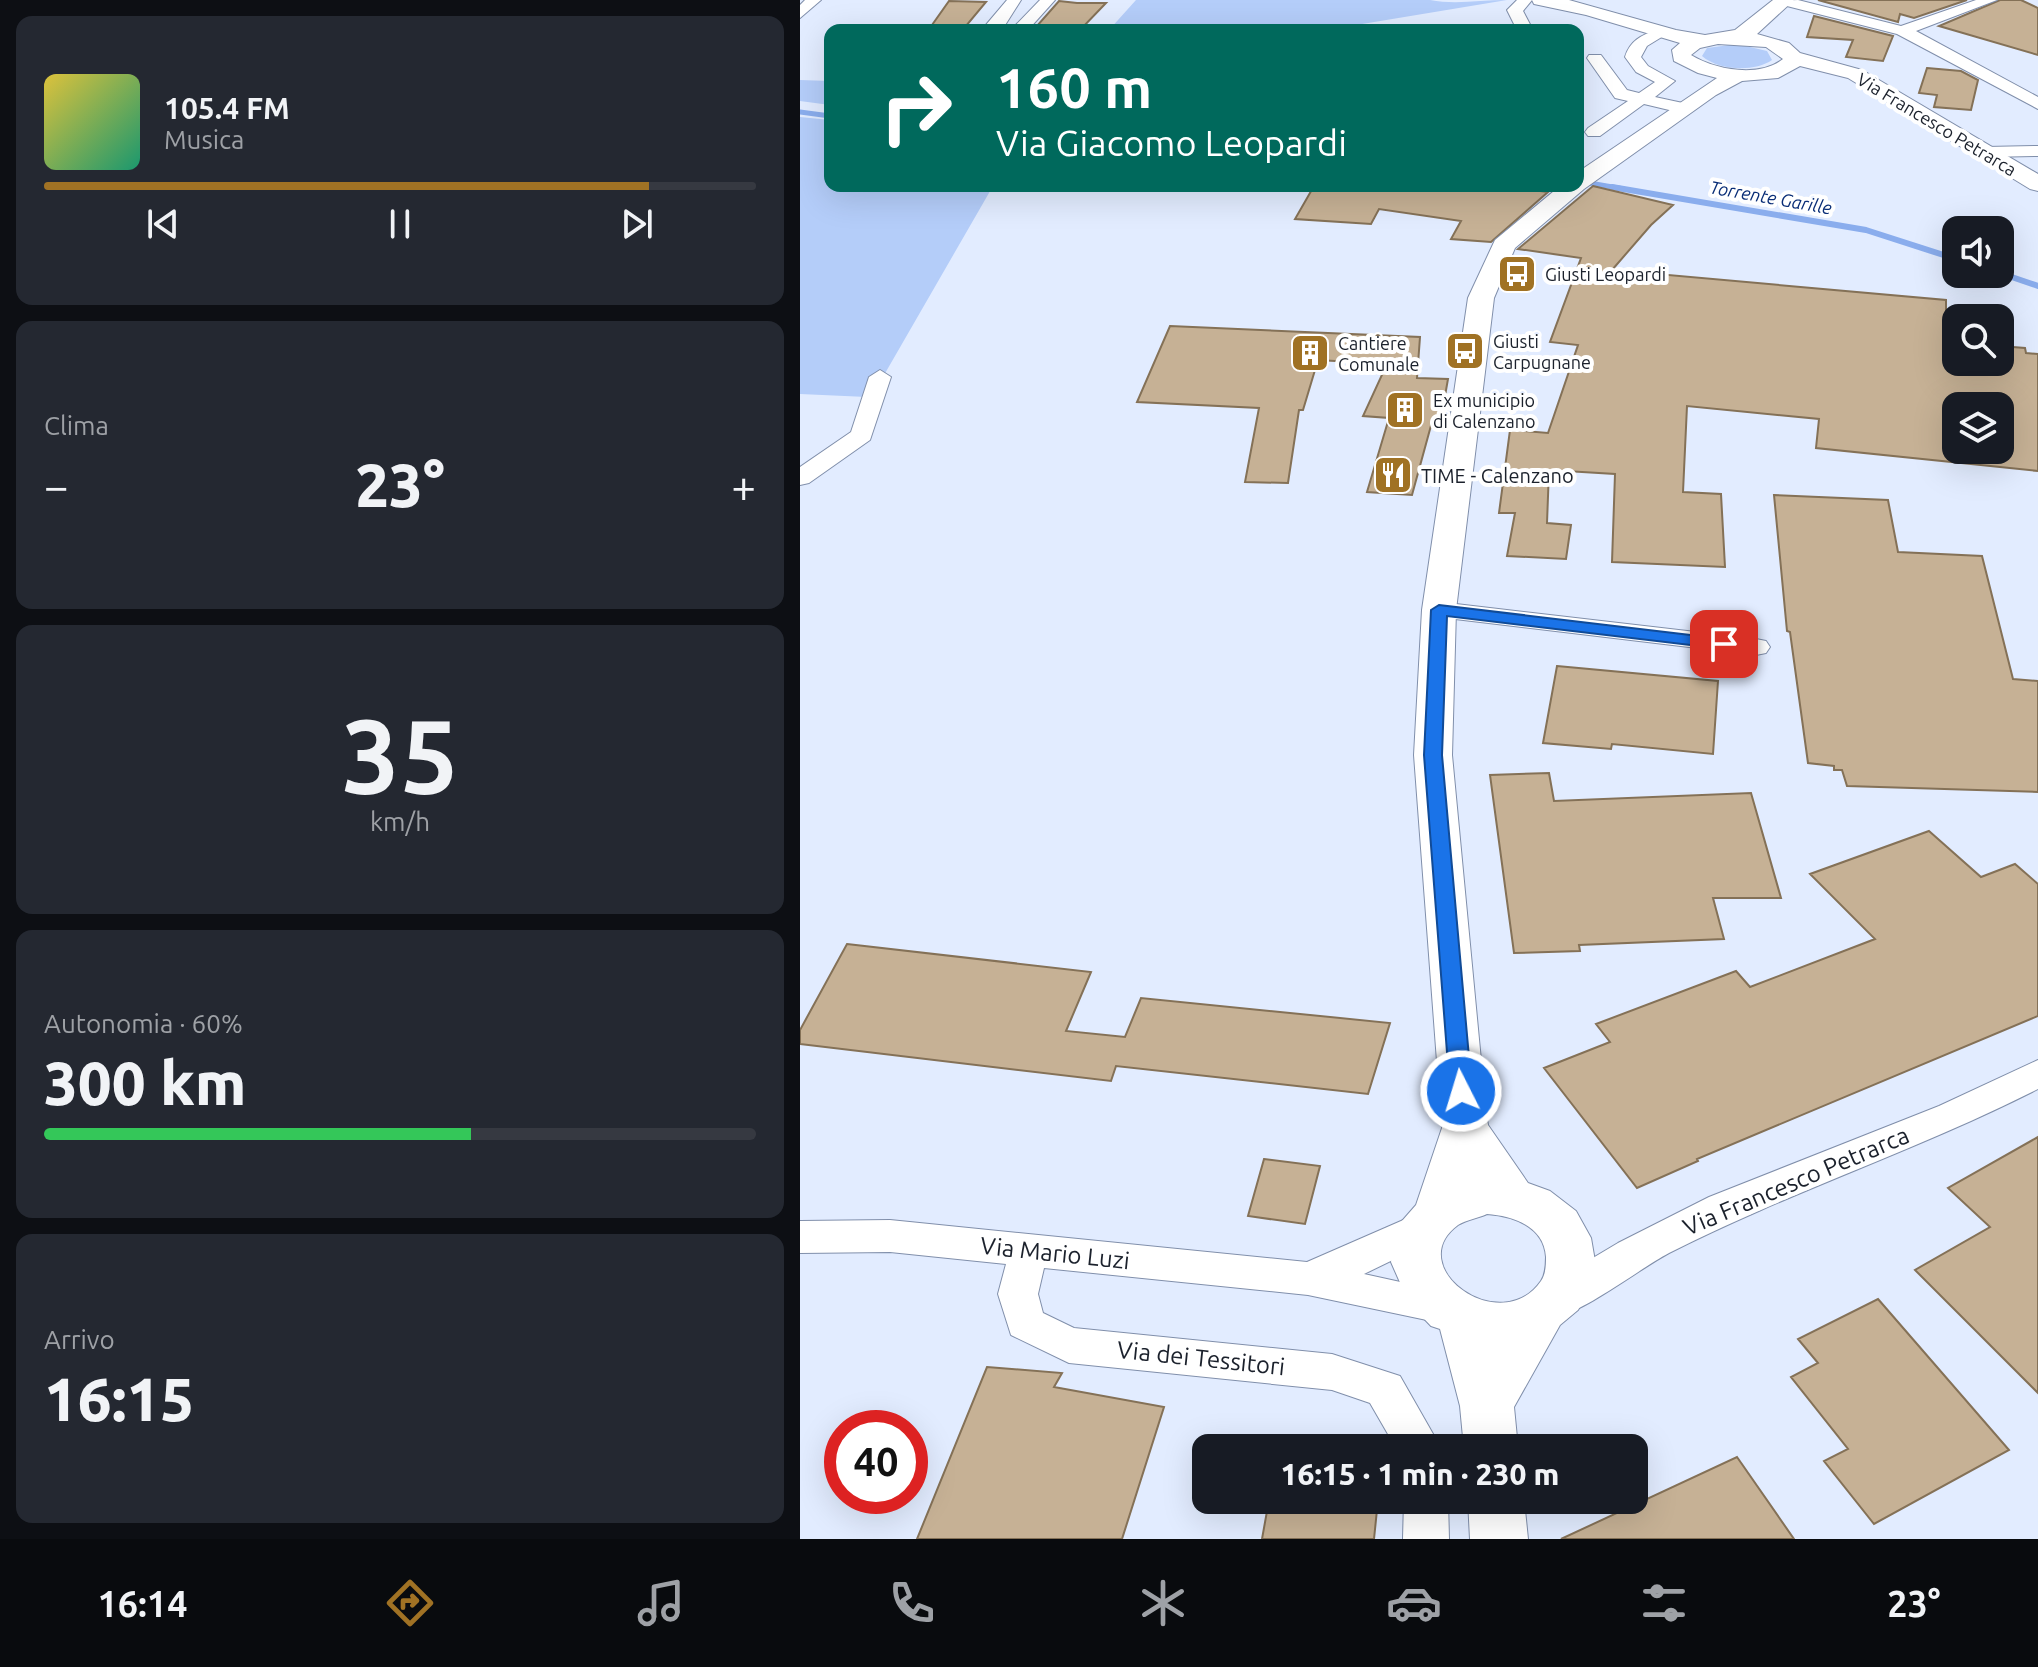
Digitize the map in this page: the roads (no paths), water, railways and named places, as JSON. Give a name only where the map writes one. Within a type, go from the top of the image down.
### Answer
[{"type":"street","points":[[800,13],[814,0]]},
{"type":"street","points":[[995,24],[1014,0]]},
{"type":"street","points":[[1025,24],[1048,0]]},
{"type":"street","points":[[1522,24],[1515,10],[1525,0]]},
{"type":"street","points":[[1541,0],[1590,10],[1649,31],[1674,36],[1703,40],[1762,35],[1787,49],[1787,64]]},
{"type":"street","points":[[1762,35],[1768,11],[1785,0],[1902,31],[1945,51],[2038,104]]},
{"type":"street","points":[[1902,31],[1990,0]]},
{"type":"street","points":[[1649,31],[1682,50]]},
{"type":"street","points":[[1636,61],[1635,47],[1649,31]]},
{"type":"street","points":[[1682,50],[1703,40]]},
{"type":"street","points":[[1584,179],[1686,109],[1707,80],[1681,57],[1682,50]]},
{"type":"street","points":[[1591,61],[1636,61],[1667,81],[1594,132]]},
{"type":"street","points":[[1591,61],[1621,94],[1686,109]]},
{"type":"street","name":"Via Francesco Petrarca","points":[[1707,80],[1787,64],[1834,68],[1868,81],[2038,184]]},
{"type":"street","points":[[1986,152],[2038,151]]},
{"type":"street","points":[[1549,1306],[1516,1322],[1489,1324],[1452,1312],[1424,1289],[1416,1268],[1416,1247],[1432,1219],[1465,1128],[1433,755],[1439,610],[1481,298],[1504,245],[1568,192]]},
{"type":"street","points":[[800,478],[862,435],[880,377]]},
{"type":"street","points":[[1439,610],[1756,647]]},
{"type":"street","name":"Via Francesco Petrarca","points":[[1549,1306],[1632,1254],[1723,1208],[1952,1116],[2038,1073]]},
{"type":"street","points":[[1465,1128],[1511,1197]]},
{"type":"street","points":[[1432,1219],[1473,1197],[1511,1197],[1535,1205],[1554,1219],[1568,1237],[1573,1259],[1570,1280],[1515,1353],[1489,1427]]},
{"type":"street","name":"Via Mario Luzi","points":[[1308,1279],[1369,1255],[1432,1219]]},
{"type":"street","name":"Via Mario Luzi","points":[[800,1237],[890,1236],[1308,1279],[1452,1312]]},
{"type":"street","name":"Via dei Tessitori","points":[[1029,1250],[1018,1294],[1025,1323],[1069,1345],[1332,1372],[1385,1389],[1411,1434]]},
{"type":"street","points":[[1452,1312],[1489,1427]]},
{"type":"street","points":[[1426,1514],[1426,1539]]},
{"type":"street","points":[[1497,1514],[1499,1539]]},
{"type":"waterway","name":"Torrente Garille","points":[[800,112],[824,115]]},
{"type":"waterway","name":"Torrente Garille","points":[[1584,182],[1624,189]]},
{"type":"waterway","name":"Torrente Garille","points":[[1612,187],[1866,230],[1942,254]]},
{"type":"waterway","name":"Torrente Garille","points":[[2014,278],[2038,286]]},
{"type":"place","name":"Giusti Leopardi","points":[[1517,274]]},
{"type":"place","name":"Giusti Carpugnane","points":[[1465,351]]},
{"type":"place","name":"Cantiere Comunale","points":[[1310,353]]},
{"type":"place","name":"Ex municipio di Calenzano","points":[[1405,410]]},
{"type":"place","name":"TIME - Calenzano","points":[[1393,475]]}]
